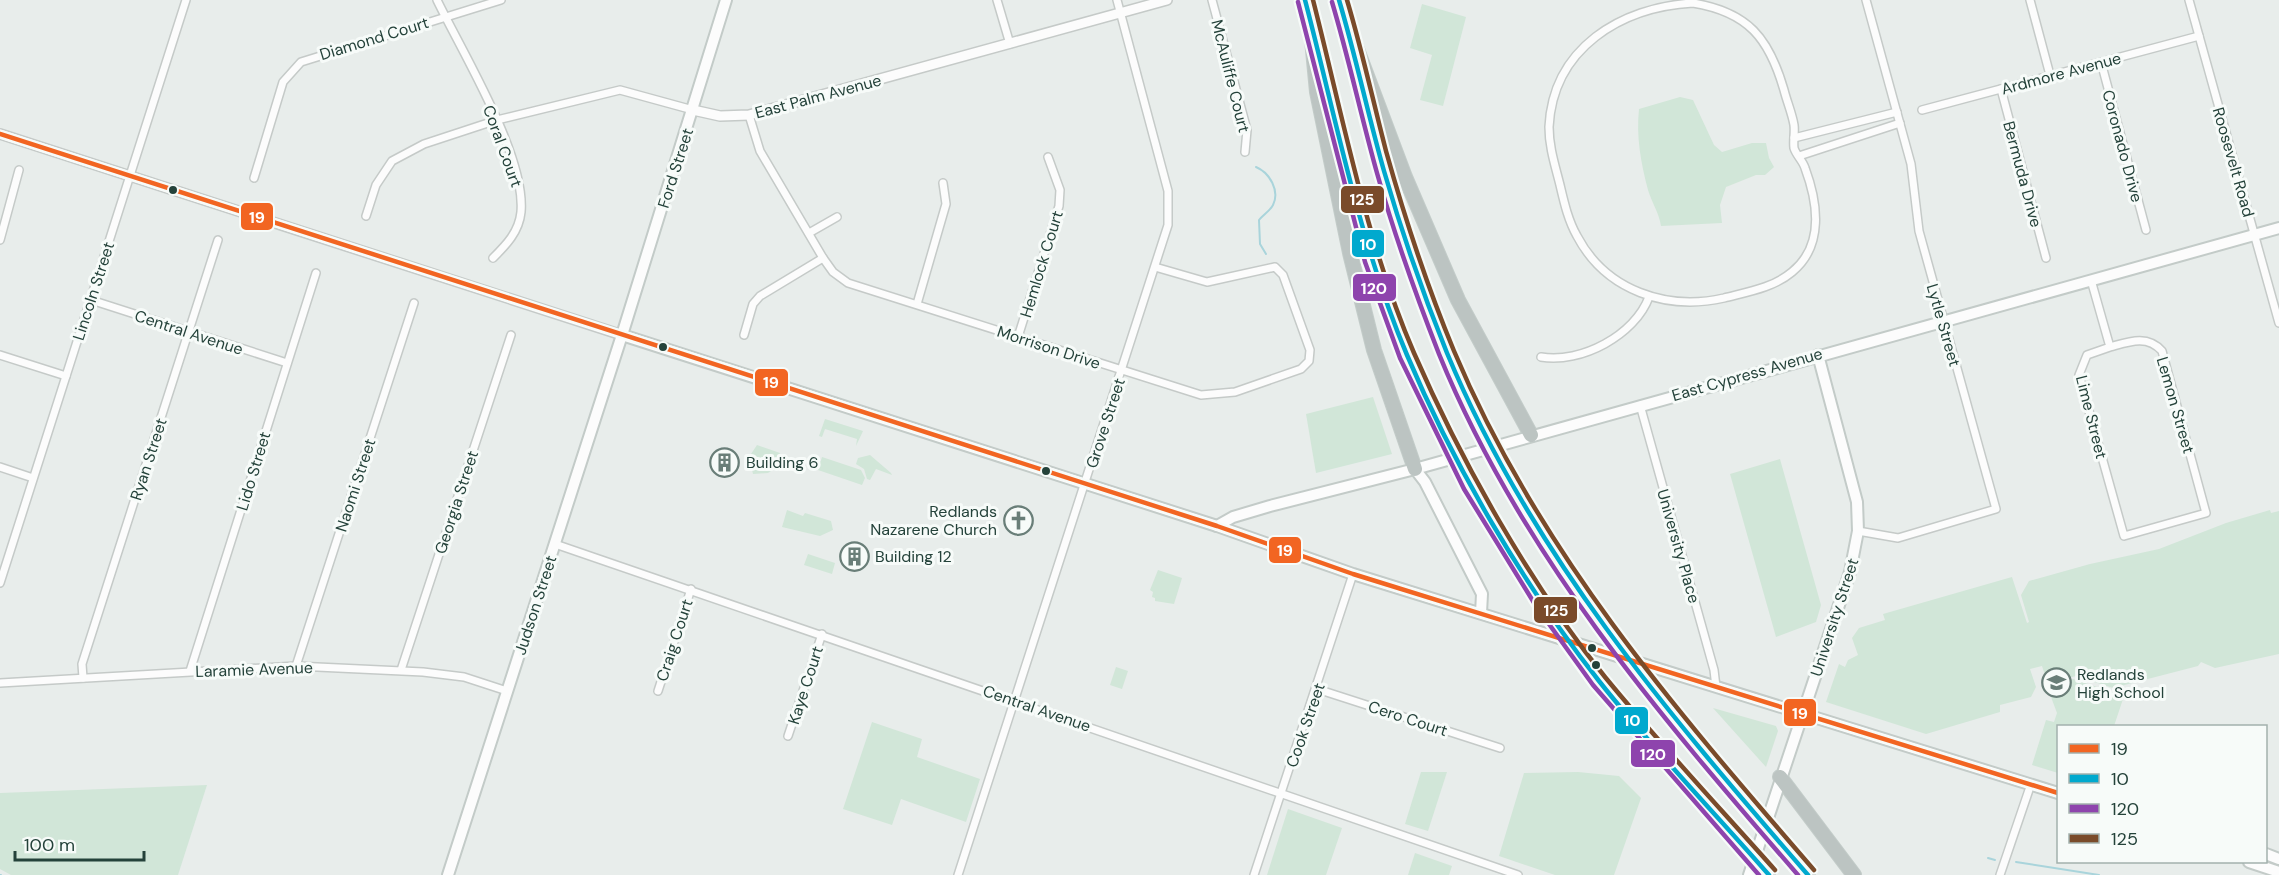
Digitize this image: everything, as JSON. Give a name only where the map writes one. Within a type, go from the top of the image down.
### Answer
[{"type":"highway","points":[[1305,0],[1372,259],[1407,355],[1471,486],[1542,602],[1599,681],[1769,875]]},
{"type":"highway","points":[[1341,6],[1384,172],[1407,245],[1448,355],[1476,417],[1506,474],[1548,549],[1594,618],[1657,700],[1808,875]]},
{"type":"highway","points":[[1341,6],[1405,177],[1458,300],[1531,435]]},
{"type":"highway","points":[[1310,19],[1317,92],[1350,253],[1374,350],[1415,469]]},
{"type":"highway","points":[[1780,777],[1854,875]]},
{"type":"main road","name":"Ford Street","points":[[622,335],[726,0]]},
{"type":"main road","name":"East Cypress Avenue","points":[[1218,526],[1233,517],[1259,509],[1415,469],[1818,354],[2279,228]]},
{"type":"main road","points":[[622,335],[1218,526],[1353,574],[2057,793]]},
{"type":"main road","name":"Judson Street","points":[[448,875],[622,335]]},
{"type":"main road","name":"University Street","points":[[1749,875],[1850,572],[1858,531],[1855,489],[1818,354]]},
{"type":"main road","points":[[1415,469],[1425,482],[1482,594],[1481,613]]},
{"type":"main road","points":[[2254,863],[2279,872]]},
{"type":"street","name":"Lincoln Street","points":[[1,577],[186,0]]},
{"type":"street","name":"Coral Court","points":[[437,0],[497,120],[518,180],[521,213],[514,234],[493,258]]},
{"type":"street","name":"Diamond Court","points":[[254,178],[283,82],[301,62],[501,0]]},
{"type":"street","points":[[997,0],[1010,44]]},
{"type":"street","name":"Grove Street","points":[[958,875],[1168,225],[1168,191],[1117,0]]},
{"type":"street","name":"East Palm Avenue","points":[[366,216],[376,185],[392,160],[424,144],[497,120],[620,90],[633,91],[693,111],[720,116],[749,115],[1167,0]]},
{"type":"street","name":"McAuliffe Court","points":[[1212,0],[1247,130],[1245,152]]},
{"type":"street","name":"Lytle Street","points":[[1858,531],[1898,538],[1996,509],[1919,231],[1911,164],[1866,0]]},
{"type":"street","points":[[2030,0],[2050,75]]},
{"type":"street","name":"Roosevelt Road","points":[[2189,0],[2279,323]]},
{"type":"street","points":[[1693,3],[1719,9],[1738,18],[1765,43],[1777,66],[1794,125],[1794,138],[1794,147],[1815,201],[1816,227],[1809,250],[1796,269],[1768,286],[1707,302],[1679,303],[1649,297],[1615,280],[1594,261],[1576,236],[1551,151],[1551,112],[1566,72],[1583,48],[1603,29],[1653,8],[1693,3]]},
{"type":"street","name":"Ardmore Avenue","points":[[1922,110],[2199,36]]},
{"type":"street","name":"Coronado Drive","points":[[2101,62],[2146,230]]},
{"type":"street","name":"Bermuda Drive","points":[[2001,89],[2046,258]]},
{"type":"street","points":[[1794,138],[1897,112]]},
{"type":"street","name":"Morrison Drive","points":[[749,115],[760,151],[823,258],[833,272],[848,283],[1201,395],[1235,392],[1301,369],[1310,361],[1310,350],[1283,274],[1275,267],[1207,282],[1155,267]]},
{"type":"street","points":[[1799,156],[1900,123]]},
{"type":"street","points":[[0,134],[622,335]]},
{"type":"street","name":"Hemlock Court","points":[[1018,337],[1059,206],[1060,190],[1048,157]]},
{"type":"street","points":[[0,240],[19,170]]},
{"type":"street","points":[[917,304],[946,204],[942,183]]},
{"type":"street","points":[[809,232],[837,217]]},
{"type":"street","name":"Ryan Street","points":[[83,678],[82,664],[218,240]]},
{"type":"street","points":[[744,335],[753,304],[760,296],[823,258]]},
{"type":"street","name":"Lido Street","points":[[190,671],[316,273]]},
{"type":"street","points":[[2091,280],[2110,347]]},
{"type":"street","points":[[1541,357],[1557,360],[1592,350],[1605,343],[1630,324],[1646,305],[1649,297]]},
{"type":"street","name":"Central Avenue","points":[[91,300],[286,363]]},
{"type":"street","name":"Naomi Street","points":[[296,666],[414,303]]},
{"type":"street","name":"Georgia Street","points":[[401,670],[510,335]]},
{"type":"street","name":"Lemon Street","points":[[2110,347],[2144,340],[2153,343],[2162,351],[2206,513],[2124,536]]},
{"type":"street","name":"Lime Street","points":[[2110,347],[2087,355],[2079,375],[2124,536]]},
{"type":"street","points":[[0,355],[66,376]]},
{"type":"street","name":"University Place","points":[[1640,405],[1711,659],[1716,687]]},
{"type":"street","points":[[0,467],[33,478]]},
{"type":"street","name":"Central Avenue","points":[[555,544],[1015,700],[1518,875]]},
{"type":"street","name":"Cook Street","points":[[1254,875],[1353,574]]},
{"type":"street","name":"Craig Court","points":[[658,691],[691,589]]},
{"type":"street","name":"Kaye Court","points":[[788,736],[822,634]]},
{"type":"street","name":"Laramie Avenue","points":[[0,683],[296,666],[401,670],[464,677],[507,691]]},
{"type":"street","name":"Cero Court","points":[[1317,689],[1500,748]]},
{"type":"street","points":[[2000,875],[2031,784]]},
{"type":"green space","points":[[1422,4],[1466,17],[1443,106],[1420,100],[1432,55],[1410,48]]},
{"type":"green space","points":[[1680,97],[1693,100],[1714,145],[1722,152],[1752,143],[1766,143],[1769,158],[1774,167],[1765,175],[1756,175],[1726,187],[1720,205],[1722,223],[1661,226],[1648,190],[1640,150],[1639,109]]},
{"type":"green space","points":[[1373,397],[1392,454],[1316,473],[1306,414]]},
{"type":"green space","points":[[825,419],[863,431],[856,446],[857,439],[825,429],[822,437],[819,436]]},
{"type":"green space","points":[[757,445],[780,453],[774,469],[768,473],[753,474],[749,457]]},
{"type":"green space","points":[[870,455],[892,475],[876,469],[870,480],[867,479],[864,469],[856,464],[858,458]]},
{"type":"green space","points":[[822,457],[861,470],[865,478],[862,485],[818,470]]},
{"type":"green space","points":[[1780,459],[1821,605],[1816,622],[1776,637],[1730,474]]},
{"type":"green space","points":[[787,510],[803,516],[805,513],[831,521],[833,530],[820,536],[782,527]]},
{"type":"green space","name":"Redlands High School","points":[[2270,510],[2271,513],[2279,511],[2279,654],[2215,668],[2201,662],[2198,666],[2113,688],[2076,676],[2065,679],[2062,690],[2051,693],[2042,666],[2030,669],[2036,687],[2031,697],[2000,705],[2000,712],[1926,734],[1826,702],[1839,664],[1845,667],[1848,660],[1858,655],[1852,638],[1859,628],[1885,620],[1883,614],[2012,577],[2027,623],[2029,622],[2021,595],[2029,581],[2090,564],[2159,549],[2226,523]]},
{"type":"green space","points":[[808,554],[835,563],[832,574],[804,565]]},
{"type":"green space","points":[[1158,570],[1182,578],[1174,604],[1155,601],[1152,597],[1153,592],[1150,590]]},
{"type":"green space","points":[[1116,667],[1128,671],[1122,689],[1110,685]]},
{"type":"green space","points":[[2073,679],[2124,696],[2114,725],[2057,725],[2057,773],[2032,765],[2046,720],[2054,722],[2057,713],[2051,697],[2063,693],[2067,682]]},
{"type":"green space","points":[[1713,708],[1776,726],[1778,731],[1766,767]]},
{"type":"green space","points":[[872,722],[922,739],[917,757],[980,779],[966,822],[901,799],[892,825],[843,809]]},
{"type":"green space","points":[[1421,772],[1447,772],[1428,831],[1405,824]]},
{"type":"green space","points":[[1578,772],[1619,776],[1641,798],[1614,875],[1555,875],[1499,856],[1524,773]]},
{"type":"green space","points":[[207,785],[178,875],[11,875],[0,869],[0,793]]},
{"type":"green space","points":[[1288,809],[1342,828],[1326,875],[1267,875]]},
{"type":"green space","points":[[1415,853],[1452,866],[1449,875],[1408,875]]},
{"type":"waterway","points":[[1256,167],[1269,178],[1275,194],[1272,207],[1259,220],[1260,244],[1266,254]]},
{"type":"waterway","points":[[1988,858],[1995,860]]},
{"type":"waterway","points":[[2016,862],[2099,875]]},
{"type":"transit line","name":"10","points":[[1305,0],[1375,268],[1407,355],[1446,439],[1492,524],[1571,644],[1619,706],[1769,875]]},
{"type":"transit line","name":"125","points":[[1313,0],[1357,179],[1382,267],[1414,353],[1476,479],[1524,563],[1577,641],[1646,726],[1775,870]]},
{"type":"transit line","name":"10","points":[[1339,0],[1384,171],[1406,240],[1447,353],[1481,426],[1519,496],[1561,563],[1606,628],[1704,754],[1808,875]]},
{"type":"transit line","name":"125","points":[[1347,0],[1386,151],[1417,252],[1454,351],[1488,424],[1526,494],[1613,625],[1710,749],[1814,870]]},
{"type":"transit line","name":"120","points":[[1298,2],[1365,262],[1400,358],[1464,489],[1536,606],[1593,685],[1759,875]]},
{"type":"transit line","name":"120","points":[[1332,2],[1377,173],[1398,242],[1439,354],[1472,427],[1510,497],[1552,564],[1597,629],[1695,754],[1798,875]]},
{"type":"transit line","name":"19","points":[[0,134],[1217,526],[1353,574],[2057,793]]},
{"type":"place","name":"Building 6","points":[[725,462]]},
{"type":"place","name":"Redlands Nazarene Church","points":[[1018,520]]},
{"type":"place","name":"Building 12","points":[[854,556]]},
{"type":"place","name":"Redlands High School","points":[[2056,683]]}]
